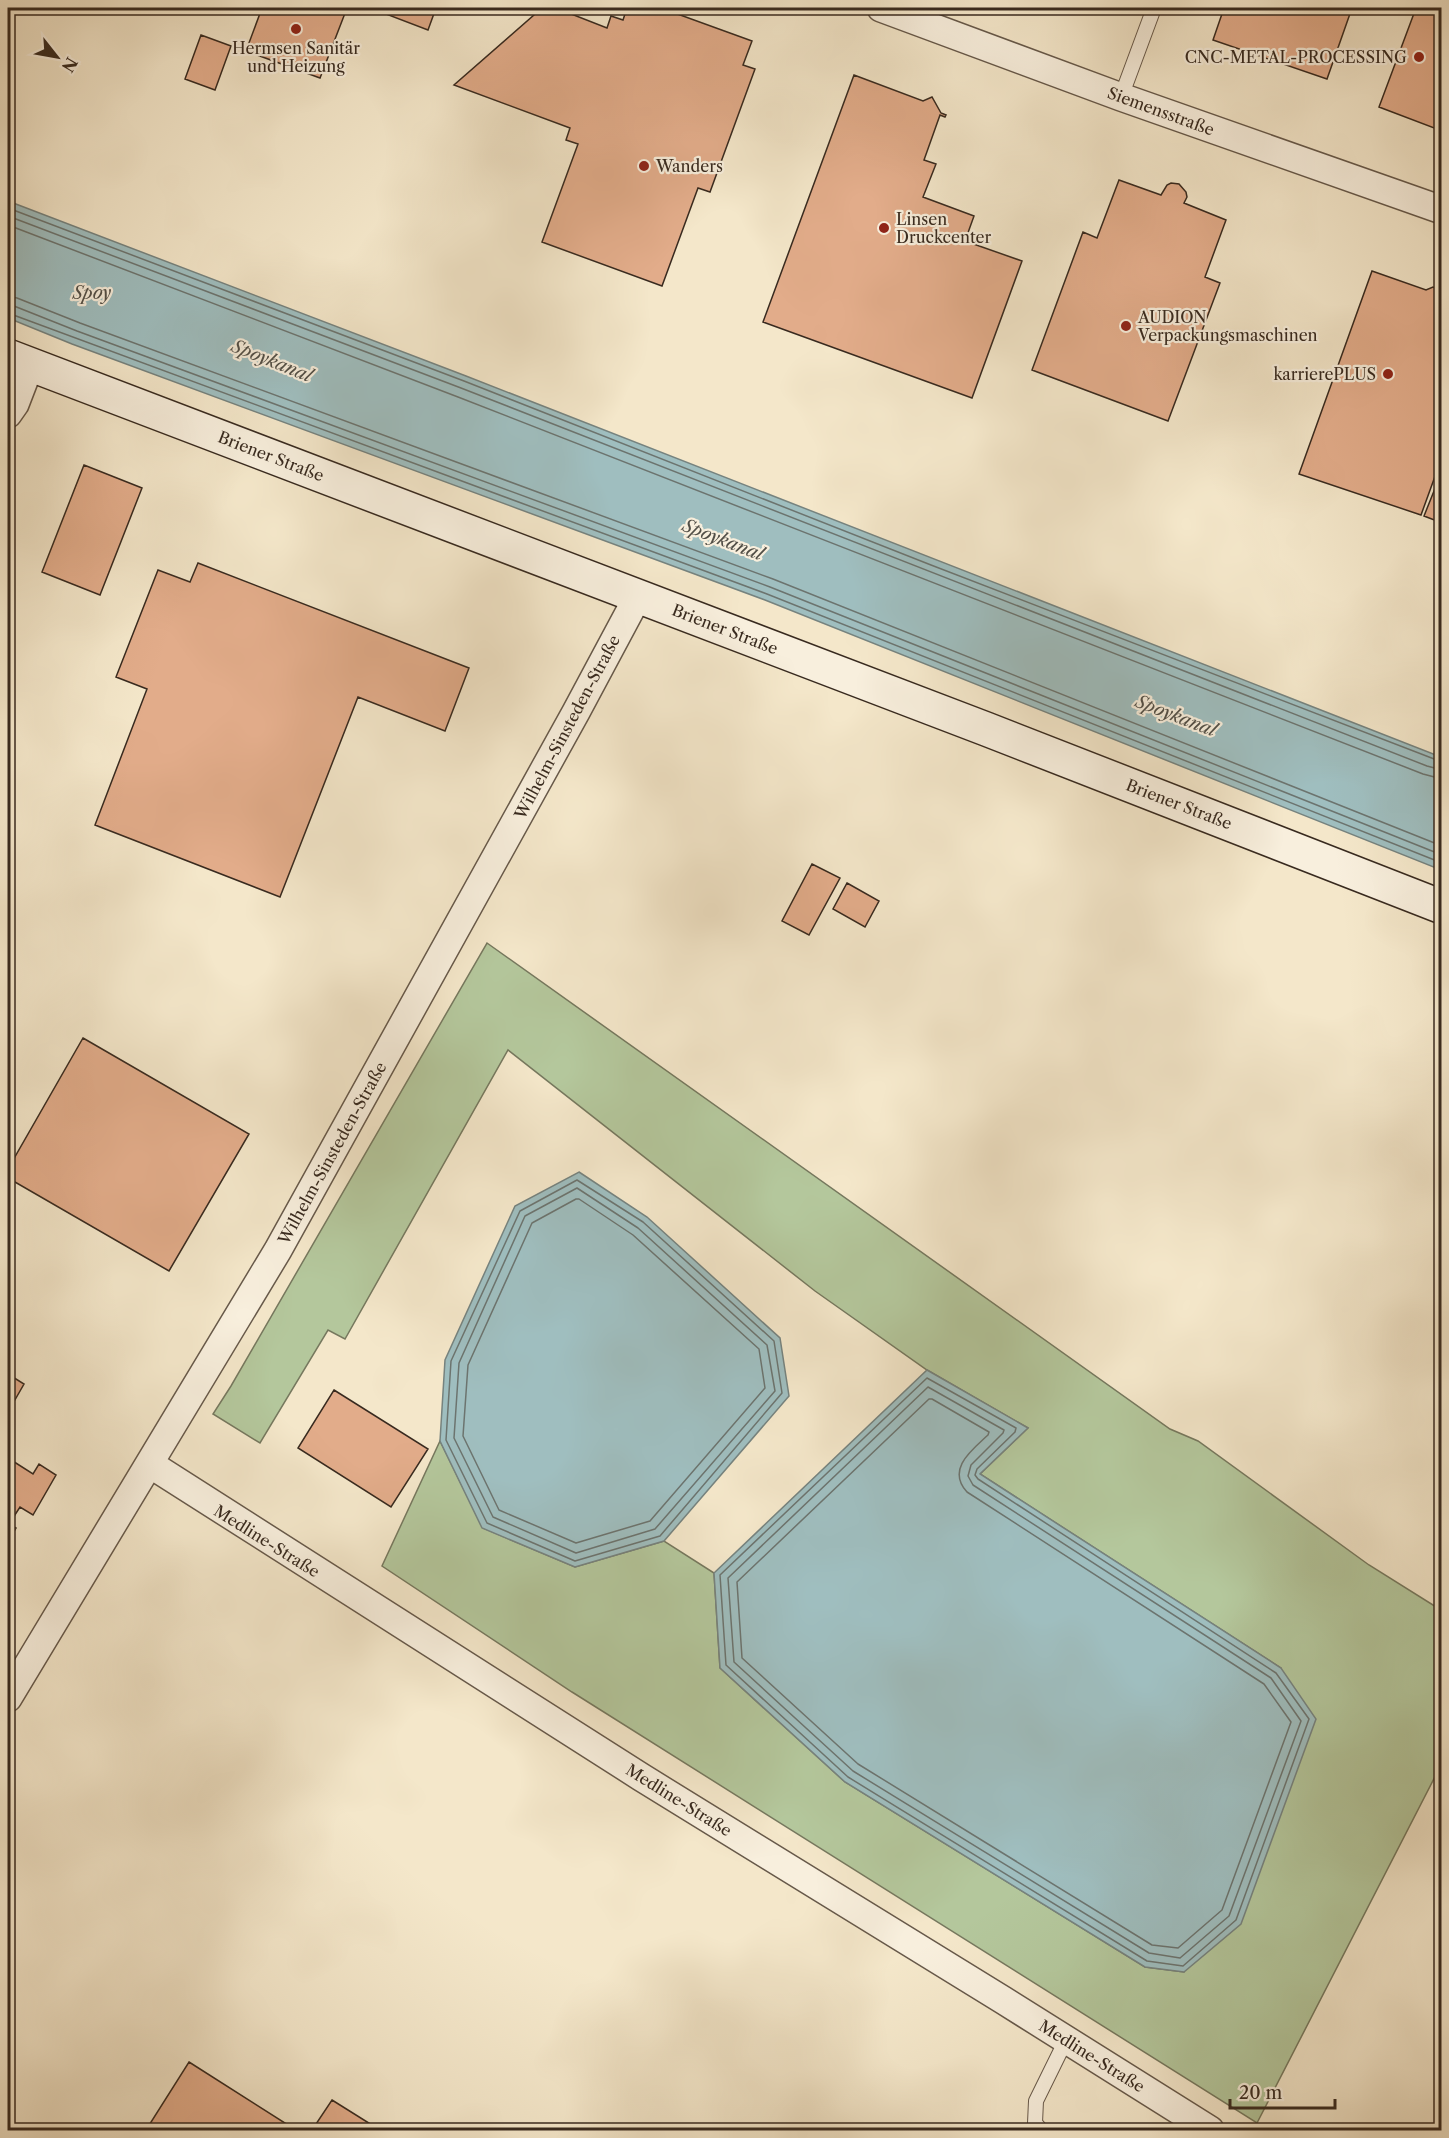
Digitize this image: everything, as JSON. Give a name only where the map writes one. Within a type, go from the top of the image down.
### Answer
[{"type":"street","name":"Siemensstraße","points":[[881,8],[1121,97],[1442,210]]},
{"type":"street","points":[[8,414],[15,404],[19,360]]},
{"type":"street","name":"Briener Straße","points":[[19,360],[986,729],[1442,907]]},
{"type":"street","name":"Wilhelm-Sinsteden-Straße","points":[[8,1698],[278,1250],[638,596]]},
{"type":"street","name":"Medline-Straße","points":[[150,1464],[632,1771],[1210,2130]]},
{"type":"lane","points":[[1121,97],[1154,8]]},
{"type":"lane","points":[[1041,2130],[1035,2123],[1036,2100],[1066,2040]]},
{"type":"green space","points":[[487,943],[1170,1429],[1198,1441],[1369,1565],[1441,1610],[1441,1765],[1257,2123],[572,1692],[382,1566],[440,1441],[483,1528],[575,1567],[664,1541],[714,1573],[720,1668],[845,1782],[1145,1967],[1184,1972],[1281,1668],[980,1474],[1028,1428],[927,1370],[815,1291],[508,1050],[345,1339],[328,1330],[260,1443],[213,1414]]},
{"type":"water","name":"Spoy","points":[[8,201],[466,376],[1441,757],[1441,870],[765,600],[72,344],[8,318]]},
{"type":"water","points":[[579,1172],[647,1217],[780,1338],[789,1396],[664,1541],[575,1567],[482,1528],[440,1441],[445,1360],[515,1206]]},
{"type":"water","points":[[927,1370],[1028,1428],[980,1474],[1281,1668],[1316,1719],[1241,1924],[1184,1972],[1145,1967],[845,1782],[720,1668],[714,1573]]},
{"type":"building","name":"Hermsen Sanitär und Heizung","points":[[262,8],[347,8],[320,78],[246,51]]},
{"type":"building","points":[[380,8],[436,8],[428,30],[378,11]]},
{"type":"building","name":"Wanders","points":[[542,8],[556,8],[607,28],[611,16],[623,20],[627,8],[661,8],[752,41],[743,65],[755,69],[710,192],[698,188],[662,286],[542,242],[578,144],[566,140],[570,128],[454,85]]},
{"type":"building","points":[[1224,8],[1352,8],[1327,79],[1213,40]]},
{"type":"building","name":"CNC-METAL-PROCESSING","points":[[1416,8],[1442,8],[1442,131],[1379,107]]},
{"type":"building","points":[[201,35],[231,46],[215,90],[185,79]]},
{"type":"building","name":"Linsen Druckcenter","points":[[854,75],[923,101],[932,97],[941,113],[946,115],[945,117],[940,115],[924,160],[936,164],[923,197],[974,216],[965,241],[1022,261],[972,398],[763,322]]},
{"type":"building","name":"AUDION Verpackungsmaschinen","points":[[1119,180],[1161,195],[1167,185],[1179,184],[1186,192],[1187,197],[1184,203],[1226,220],[1205,277],[1220,283],[1168,421],[1032,370],[1083,232],[1097,238]]},
{"type":"building","name":"karrierePLUS","points":[[1372,271],[1426,290],[1433,287],[1442,290],[1442,457],[1421,515],[1299,474]]},
{"type":"building","points":[[84,465],[142,488],[100,595],[42,572]]},
{"type":"building","points":[[1442,471],[1442,523],[1424,516]]},
{"type":"building","points":[[198,563],[469,668],[445,731],[358,697],[280,897],[95,825],[147,689],[116,677],[158,570],[190,582]]},
{"type":"building","points":[[812,864],[840,878],[809,935],[782,921]]},
{"type":"building","points":[[847,883],[879,901],[865,927],[833,909]]},
{"type":"building","points":[[83,1038],[249,1134],[169,1271],[8,1178],[8,1169]]},
{"type":"building","points":[[8,1374],[24,1384],[8,1412]]},
{"type":"building","points":[[334,1390],[428,1449],[391,1507],[298,1448]]},
{"type":"building","points":[[8,1458],[33,1474],[39,1464],[56,1475],[33,1515],[20,1507],[9,1524],[16,1528],[8,1542]]},
{"type":"building","points":[[189,2062],[296,2130],[146,2130]]},
{"type":"building","points":[[332,2100],[380,2130],[312,2130]]},
{"type":"place","name":"Hermsen Sanitär und Heizung","points":[[296,29]]},
{"type":"place","name":"CNC-METAL-PROCESSING","points":[[1419,57]]},
{"type":"place","name":"Wanders","points":[[644,166]]},
{"type":"place","name":"Linsen Druckcenter","points":[[884,228]]},
{"type":"place","name":"AUDION Verpackungsmaschinen","points":[[1126,326]]},
{"type":"place","name":"karrierePLUS","points":[[1388,374]]},
{"type":"water label","name":"Spoykanal","points":[[272,361]]},
{"type":"water label","name":"Spoykanal","points":[[723,540]]},
{"type":"water label","name":"Spoykanal","points":[[1176,716]]}]
